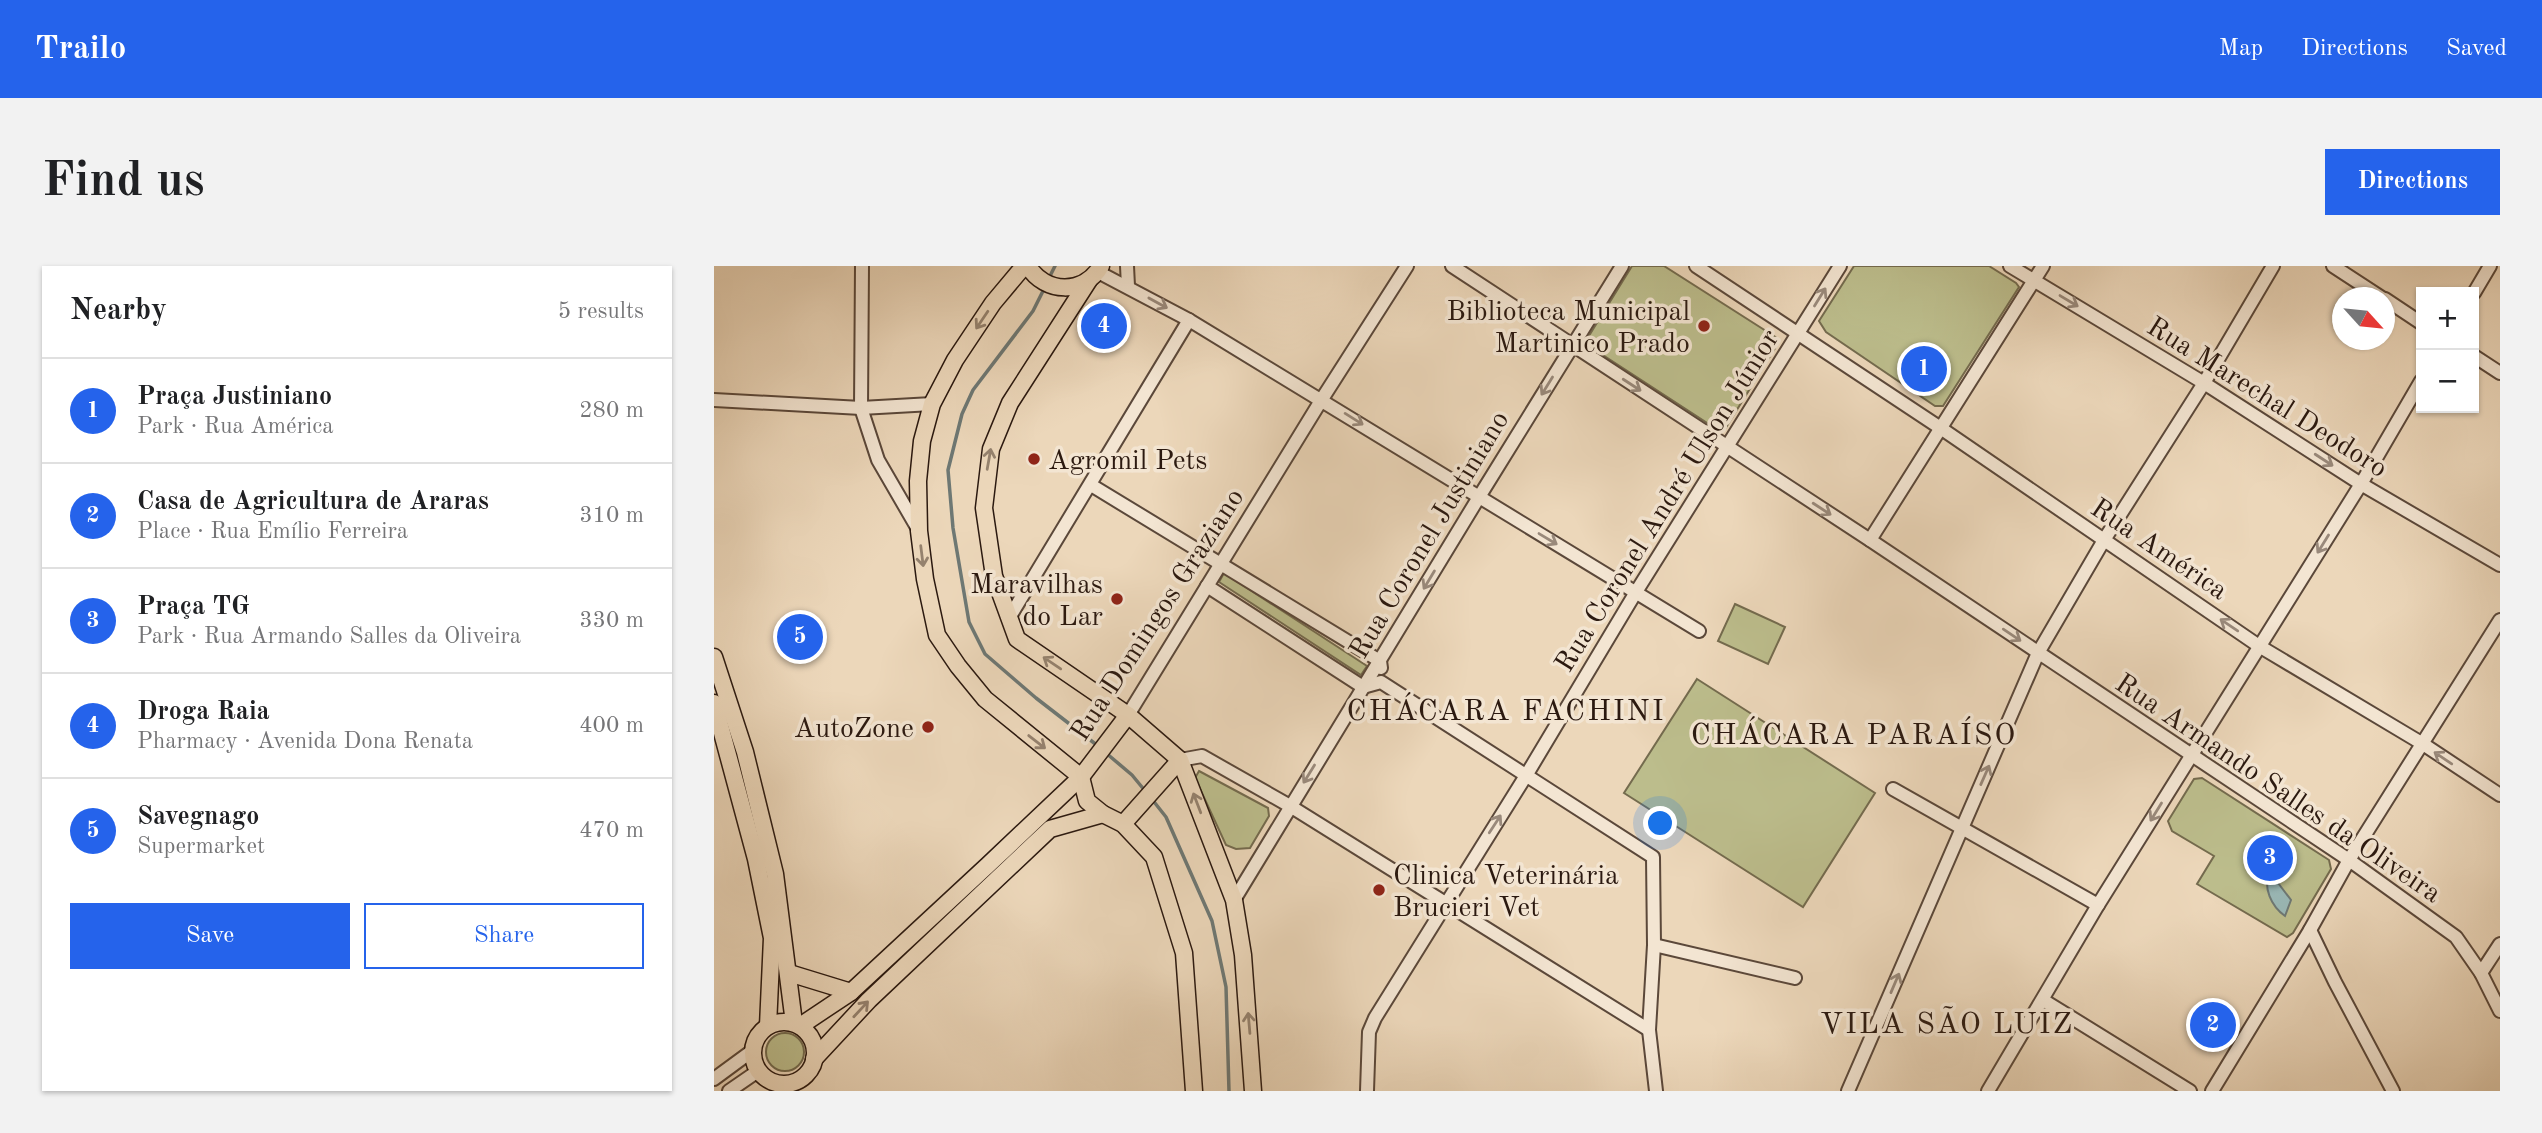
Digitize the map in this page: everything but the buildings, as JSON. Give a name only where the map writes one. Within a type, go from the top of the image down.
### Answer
[{"type":"main road","points":[[1096,273],[1078,286],[1066,288],[1042,282],[1028,268],[993,303],[955,360],[932,404],[922,441],[918,481],[919,531],[925,579],[937,635],[958,666],[985,699],[1081,777],[1087,801],[1102,814],[1123,824],[1154,858],[1184,953],[1194,1091]]},
{"type":"main road","points":[[1096,273],[1010,403],[990,449],[984,508],[993,576],[1017,639],[1128,716],[1180,760],[1234,900],[1243,955],[1253,1091]]},
{"type":"main road","points":[[714,657],[745,752],[775,874],[797,1024],[812,1040],[814,1059]]},
{"type":"main road","points":[[714,703],[756,859],[772,938],[768,1026]]},
{"type":"main road","name":"Rua Domingos Graziano","points":[[797,1024],[851,992],[1081,777],[1128,716]]},
{"type":"main road","points":[[1123,824],[1180,760]]},
{"type":"main road","points":[[797,1024],[776,1022],[760,1032],[752,1051],[754,1061],[765,1080],[794,1086],[810,1069],[814,1059],[869,1000],[1050,829],[1102,814]]},
{"type":"main road","points":[[789,973],[851,992]]},
{"type":"street","points":[[862,266],[861,408],[878,460],[919,531]]},
{"type":"street","points":[[1127,266],[1128,286]]},
{"type":"street","name":"Rua Domingos Graziano","points":[[1128,716],[1322,399],[1407,266]]},
{"type":"street","name":"Rua Armando Salles da Oliveira","points":[[1452,266],[1870,540],[2349,860],[2456,937],[2481,973],[2500,1010]]},
{"type":"street","name":"Rua Coronel Justiniano","points":[[1234,900],[1622,266]]},
{"type":"street","name":"Rua América","points":[[1696,266],[1942,429],[2259,646],[2423,744],[2500,795]]},
{"type":"street","name":"Rua Coronel André Ulson Júnior","points":[[1367,1091],[1369,1032],[1375,1018],[1840,266]]},
{"type":"street","name":"Rua Marechal Deodoro","points":[[2010,266],[2204,383],[2361,484],[2500,565]]},
{"type":"street","points":[[1870,540],[2043,266]]},
{"type":"street","points":[[1848,1091],[2038,653],[2104,540],[2204,383],[2273,266]]},
{"type":"street","points":[[2333,266],[2366,287]]},
{"type":"street","points":[[2478,287],[2490,266]]},
{"type":"street","points":[[1096,273],[1128,286],[1189,320],[1699,631]]},
{"type":"street","points":[[2395,306],[2416,320]]},
{"type":"street","points":[[1009,618],[1189,320]]},
{"type":"street","points":[[2479,359],[2500,373]]},
{"type":"street","points":[[1988,1091],[2098,905],[2361,484],[2416,390]]},
{"type":"street","points":[[714,400],[861,408],[932,404]]},
{"type":"street","points":[[1091,485],[1222,562],[1380,661],[1381,681]]},
{"type":"street","points":[[1207,586],[1363,687],[1381,681]]},
{"type":"street","points":[[2212,1091],[2310,930],[2349,860],[2500,621]]},
{"type":"street","points":[[1381,681],[1653,857],[1654,945],[1649,1030],[1656,1091]]},
{"type":"street","points":[[1180,760],[1202,756],[1290,806],[1649,1030]]},
{"type":"street","points":[[1893,789],[2098,905]]},
{"type":"street","points":[[2310,930],[2334,982],[2393,1091]]},
{"type":"street","points":[[2481,973],[2500,944]]},
{"type":"street","points":[[1654,945],[1795,978]]},
{"type":"street","points":[[2043,1000],[2190,1091]]},
{"type":"street","points":[[714,1079],[752,1051]]},
{"type":"street","points":[[729,1091],[765,1080]]},
{"type":"green space","points":[[1632,266],[1664,266],[1777,338],[1777,345],[1725,429],[1718,430],[1589,346],[1587,339]]},
{"type":"green space","points":[[1854,266],[1989,266],[2019,287],[1943,406],[1935,406],[1826,332],[1819,321]]},
{"type":"green space","points":[[1224,573],[1367,666],[1361,675],[1219,582]]},
{"type":"green space","points":[[1735,604],[1785,627],[1768,664],[1718,641]]},
{"type":"green space","points":[[1697,679],[1875,793],[1803,907],[1624,793]]},
{"type":"green space","points":[[1199,771],[1268,808],[1269,816],[1250,848],[1236,849],[1226,845],[1195,778]]},
{"type":"green space","points":[[2202,778],[2329,860],[2331,869],[2293,933],[2287,937],[2197,884],[2214,856],[2172,831],[2168,821],[2194,779]]},
{"type":"green space","points":[[785,1033],[798,1039],[804,1052],[798,1065],[785,1071],[772,1065],[766,1052],[772,1039]]},
{"type":"water","points":[[2269,871],[2291,900],[2285,916],[2269,896]]},
{"type":"waterway","points":[[1048,280],[1055,266]]},
{"type":"waterway","points":[[1045,287],[1033,311],[973,390],[962,414],[948,470],[953,528],[969,622],[985,654],[1098,746]]},
{"type":"waterway","points":[[1106,753],[1132,775],[1146,792]]},
{"type":"waterway","points":[[1151,798],[1166,817],[1212,921],[1226,987],[1229,1091]]},
{"type":"place","name":"Droga Raia","points":[[1104,326]]},
{"type":"place","name":"Biblioteca Municipal Martinico Prado","points":[[1704,326]]},
{"type":"place","name":"Praça Justiniano","points":[[1924,369]]},
{"type":"place","name":"Agromil Pets","points":[[1034,459]]},
{"type":"place","name":"Maravilhas do Lar","points":[[1117,599]]},
{"type":"place","name":"Savegnago","points":[[800,637]]},
{"type":"place","name":"AutoZone","points":[[928,727]]},
{"type":"place","name":"Praça TG","points":[[2270,858]]},
{"type":"place","name":"Clinica Veterinária Brucieri Vet","points":[[1379,890]]},
{"type":"place","name":"Casa de Agricultura de Araras","points":[[2213,1025]]},
{"type":"district","name":"CHÁCARA FACHINI","points":[[1506,710]]},
{"type":"district","name":"CHÁCARA PARAÍSO","points":[[1854,734]]},
{"type":"district","name":"VILA SÃO LUIZ","points":[[1947,1023]]}]
